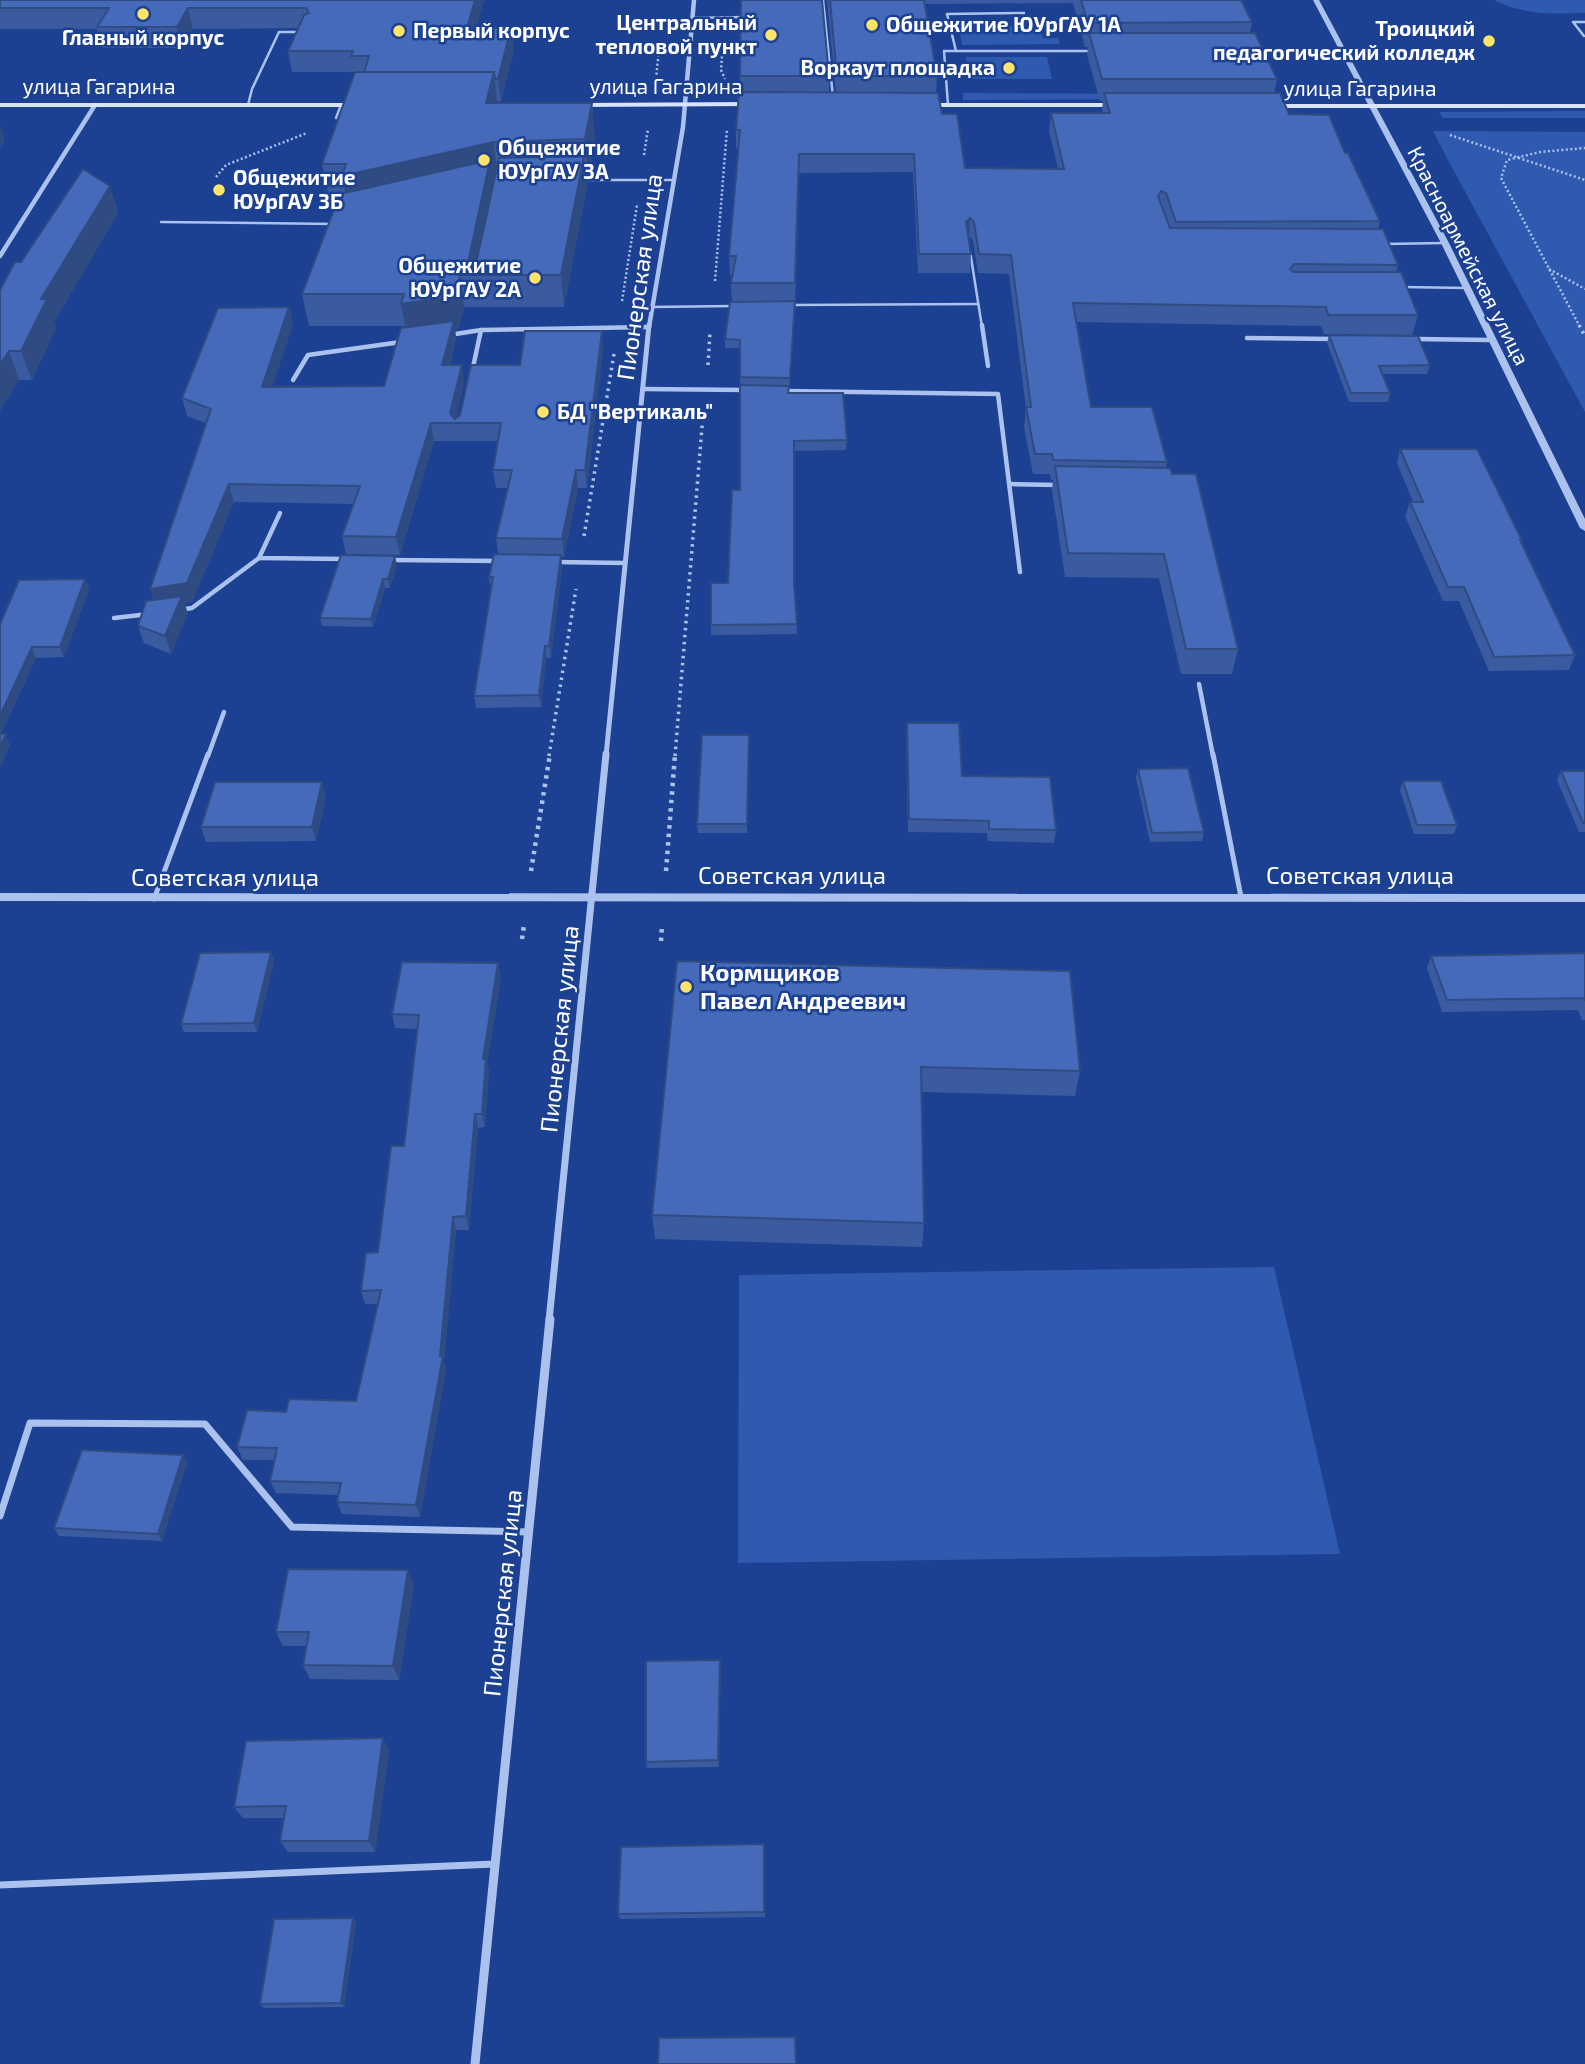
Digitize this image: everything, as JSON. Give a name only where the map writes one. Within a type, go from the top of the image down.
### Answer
[{"type":"main road","name":"улица Гагарина","points":[[570,105],[768,104]]},
{"type":"main road","points":[[820,104],[846,104]]},
{"type":"main road","points":[[909,104],[1131,105]]},
{"type":"main road","name":"улица Гагарина","points":[[0,105],[371,105]]},
{"type":"main road","name":"улица Гагарина","points":[[1262,106],[1585,106]]},
{"type":"street","name":"Пионерская улица","points":[[475,2064],[651,307],[683,127],[682,105],[694,0]]},
{"type":"street","name":"Красноармейская улица","points":[[1316,0],[1468,288],[1490,340],[1585,528]]},
{"type":"street","points":[[0,256],[95,105]]},
{"type":"street","name":"Советская улица","points":[[0,897],[1585,898]]},
{"type":"lane","points":[[823,0],[833,104]]},
{"type":"lane","points":[[956,51],[947,14],[1024,13]]},
{"type":"lane","points":[[692,18],[754,16]]},
{"type":"lane","points":[[1584,36],[1573,22],[1585,22]]},
{"type":"lane","points":[[248,105],[252,89],[279,32],[309,32]]},
{"type":"lane","points":[[1247,51],[1343,50]]},
{"type":"lane","points":[[948,105],[944,51],[1095,51]]},
{"type":"lane","points":[[336,118],[341,105]]},
{"type":"lane","points":[[573,181],[673,180]]},
{"type":"lane","points":[[161,222],[331,224],[344,221]]},
{"type":"lane","points":[[969,241],[988,366]]},
{"type":"lane","points":[[1378,244],[1445,243]]},
{"type":"lane","points":[[1400,288],[1468,288]]},
{"type":"lane","points":[[782,306],[978,304]]},
{"type":"lane","points":[[651,307],[741,306]]},
{"type":"lane","points":[[441,336],[481,330],[649,327]]},
{"type":"lane","points":[[470,381],[481,330]]},
{"type":"lane","points":[[1247,338],[1342,339]]},
{"type":"lane","points":[[1409,339],[1490,340]]},
{"type":"lane","points":[[293,380],[308,355],[401,342]]},
{"type":"lane","points":[[643,389],[747,390]]},
{"type":"lane","points":[[775,391],[998,394],[1020,572]]},
{"type":"lane","points":[[1009,485],[1063,485]]},
{"type":"lane","points":[[166,612],[192,608],[259,558],[280,513]]},
{"type":"lane","points":[[259,558],[357,560]]},
{"type":"lane","points":[[385,560],[510,561]]},
{"type":"lane","points":[[552,562],[625,563]]},
{"type":"lane","points":[[114,618],[153,613]]},
{"type":"lane","points":[[1199,684],[1241,897]]},
{"type":"lane","points":[[154,899],[224,712]]},
{"type":"lane","points":[[0,1516],[30,1423],[205,1424],[292,1527],[528,1532]]},
{"type":"lane","points":[[0,1885],[495,1864]]},
{"type":"path","points":[[661,941],[729,104],[729,89],[721,71],[724,17]]},
{"type":"path","points":[[522,939],[533,852],[618,328],[660,38]]},
{"type":"path","points":[[216,177],[226,165],[322,127],[336,118]]},
{"type":"path","points":[[1442,132],[1585,180]]},
{"type":"path","points":[[1585,148],[1541,152],[1507,160],[1501,178],[1585,336]]},
{"type":"path","points":[[1549,268],[1585,289]]},
{"type":"shaded area","points":[[1494,0],[1585,0],[1585,13],[1527,11]]},
{"type":"shaded area","points":[[958,20],[1004,20],[1005,26],[1029,26],[1030,32],[1041,32],[1043,38],[1058,38],[1060,44],[962,45]]},
{"type":"shaded area","name":"Воркаут площадка","points":[[966,57],[1047,57],[1052,79],[970,79]]},
{"type":"shaded area","points":[[963,93],[1160,94],[1127,99],[963,100]]},
{"type":"shaded area","points":[[1585,111],[1585,118],[1443,118],[1439,112]]},
{"type":"shaded area","points":[[1433,131],[1585,132],[1585,412],[1449,162]]},
{"type":"shaded area","points":[[1274,1267],[1340,1554],[738,1563],[739,1275]]},
{"type":"building","points":[[0,0],[475,0],[467,28],[511,28],[498,79],[495,79],[494,72],[364,72],[369,56],[351,56],[353,51],[288,51],[304,15],[309,13],[306,8],[188,8],[177,27],[97,27],[109,8],[0,8]]},
{"type":"building","points":[[741,0],[822,0],[829,76],[740,76]]},
{"type":"building","points":[[830,0],[924,0],[937,76],[837,76]]},
{"type":"building","points":[[1081,0],[1241,0],[1252,22],[1088,23]]},
{"type":"building","points":[[1089,33],[1255,33],[1277,79],[1102,79]]},
{"type":"building","points":[[355,72],[494,72],[486,103],[592,103],[585,139],[494,142],[342,176],[346,164],[322,164]]},
{"type":"building","points":[[739,92],[938,93],[942,114],[957,114],[965,168],[1064,169],[1051,113],[1110,113],[1104,93],[1280,93],[1289,114],[1329,115],[1380,221],[1176,222],[1166,193],[1161,191],[1158,196],[1170,228],[1383,229],[1398,265],[1294,264],[1290,269],[1294,272],[1401,272],[1418,315],[1328,315],[1326,307],[1073,303],[1091,407],[1152,407],[1167,462],[1053,460],[1052,454],[1035,454],[1026,407],[1031,407],[1011,255],[979,254],[974,222],[970,218],[966,222],[971,254],[919,254],[914,154],[799,154],[795,283],[731,283],[736,256],[729,256],[740,130],[736,130]]},
{"type":"building","points":[[584,156],[561,275],[460,275],[454,296],[401,304],[404,294],[302,294],[340,194],[490,160],[468,263],[472,267],[476,264],[499,158]]},
{"type":"building","points":[[83,169],[110,186],[41,299],[47,299],[21,351],[9,351],[0,365],[0,290],[15,262],[21,262]]},
{"type":"building","points":[[795,301],[790,378],[740,377],[740,340],[725,339],[730,302]]},
{"type":"building","points":[[289,307],[262,387],[384,386],[401,328],[454,321],[442,365],[462,365],[450,413],[455,419],[460,415],[471,365],[520,365],[525,331],[602,331],[585,470],[576,470],[562,539],[496,538],[512,470],[493,470],[501,423],[431,423],[396,537],[342,536],[360,486],[229,484],[187,583],[150,589],[211,409],[182,398],[218,308]]},
{"type":"building","points":[[1329,335],[1418,336],[1430,365],[1379,366],[1390,393],[1351,393]]},
{"type":"building","points":[[740,385],[789,386],[788,393],[843,393],[847,440],[794,441],[794,582],[797,624],[711,625],[711,583],[728,583],[732,490],[740,490]]},
{"type":"building","points":[[1400,449],[1477,449],[1575,655],[1494,657],[1464,587],[1448,587],[1410,502],[1423,502]]},
{"type":"building","points":[[1055,466],[1170,468],[1172,474],[1196,474],[1238,649],[1186,649],[1164,554],[1068,553]]},
{"type":"building","points":[[494,554],[561,555],[549,646],[545,646],[539,695],[474,696],[493,577],[489,577]]},
{"type":"building","points":[[341,555],[395,556],[388,579],[383,579],[371,619],[320,618]]},
{"type":"building","points":[[85,579],[60,647],[32,647],[0,716],[0,624],[19,580]]},
{"type":"building","points":[[182,596],[165,636],[138,626],[146,601]]},
{"type":"building","points":[[907,723],[959,723],[962,776],[1050,777],[1056,830],[989,829],[989,821],[909,819]]},
{"type":"building","points":[[0,734],[6,734],[0,747]]},
{"type":"building","points":[[702,735],[749,735],[747,824],[697,824]]},
{"type":"building","points":[[1188,768],[1204,832],[1152,833],[1138,769]]},
{"type":"building","points":[[1561,771],[1585,771],[1585,823],[1583,823]]},
{"type":"building","points":[[1403,781],[1441,781],[1457,825],[1417,825]]},
{"type":"building","points":[[215,782],[322,782],[312,827],[201,827]]},
{"type":"building","points":[[271,952],[254,1023],[181,1024],[200,953]]},
{"type":"building","points":[[1585,953],[1585,1001],[1584,998],[1447,1000],[1431,956]]},
{"type":"building","points":[[677,961],[1070,971],[1080,1071],[921,1067],[924,1223],[652,1215]]},
{"type":"building","points":[[402,962],[498,963],[483,1059],[486,1059],[482,1114],[475,1114],[466,1216],[453,1217],[440,1356],[443,1356],[416,1505],[337,1502],[341,1483],[270,1481],[277,1448],[237,1447],[247,1410],[286,1412],[289,1399],[356,1401],[381,1290],[361,1291],[366,1253],[378,1252],[391,1146],[404,1146],[419,1015],[392,1014]]},
{"type":"building","points":[[82,1450],[183,1455],[158,1534],[54,1528]]},
{"type":"building","points":[[288,1569],[408,1570],[393,1666],[303,1665],[309,1632],[276,1632]]},
{"type":"building","points":[[720,1660],[718,1760],[646,1762],[646,1661]]},
{"type":"building","points":[[383,1738],[369,1841],[280,1841],[286,1806],[234,1807],[246,1741]]},
{"type":"building","points":[[764,1844],[764,1912],[618,1914],[621,1847]]},
{"type":"building","points":[[353,1918],[341,2003],[260,2004],[274,1919]]},
{"type":"building","points":[[795,2037],[796,2064],[658,2064],[659,2038]]},
{"type":"place","name":"Главный корпус","points":[[143,14]]},
{"type":"place","name":"Общежитие ЮУрГАУ 1А","points":[[872,25]]},
{"type":"place","name":"Первый корпус","points":[[399,31]]},
{"type":"place","name":"Центральный тепловой пункт","points":[[771,35]]},
{"type":"place","name":"Троицкий педагогический колледж","points":[[1489,41]]},
{"type":"place","name":"Воркаут площадка","points":[[1009,68]]},
{"type":"place","name":"Общежитие ЮУрГАУ 3А","points":[[484,160]]},
{"type":"place","name":"Общежитие ЮУрГАУ 3Б","points":[[219,190]]},
{"type":"place","name":"Общежитие ЮУрГАУ 2А","points":[[535,278]]},
{"type":"place","name":"БД \"Вертикаль\"","points":[[543,412]]},
{"type":"place","name":"Кормщиков Павел Андреевич","points":[[686,987]]}]
